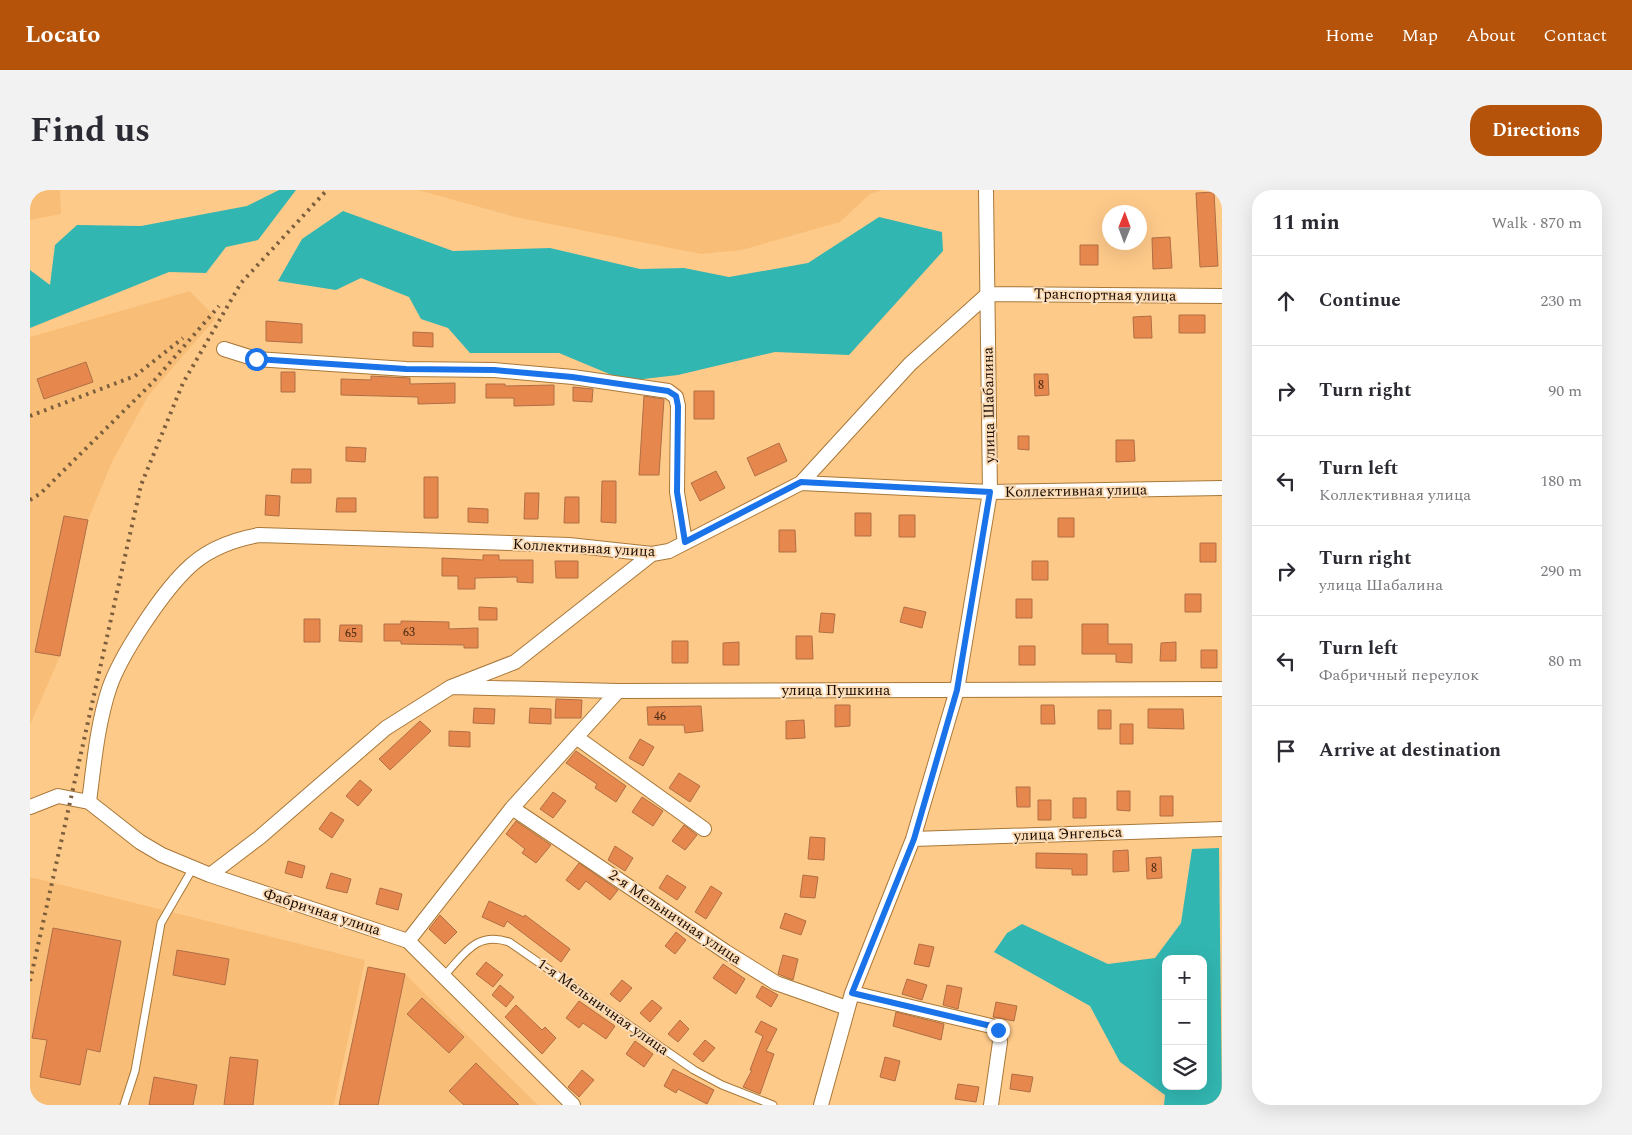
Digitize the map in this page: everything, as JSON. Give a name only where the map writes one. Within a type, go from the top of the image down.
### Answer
[{"type":"street","name":"улица Шабалина","points":[[821,1105],[852,993],[914,839],[957,690],[990,492],[986,190]]},
{"type":"street","name":"Транспортная улица","points":[[988,294],[1222,296]]},
{"type":"street","points":[[801,482],[910,364],[988,294]]},
{"type":"street","points":[[224,349],[256,359],[406,369],[494,370],[572,377],[668,391],[676,396],[678,406],[677,492],[685,542]]},
{"type":"street","name":"Коллективная улица","points":[[88,802],[99,730],[109,688],[119,665],[148,619],[185,571],[216,548],[237,539],[258,535],[569,546],[652,554],[669,551],[801,482],[990,492],[1222,488]]},
{"type":"street","points":[[210,875],[260,837],[386,728],[451,687],[515,662],[652,554]]},
{"type":"street","name":"улица Пушкина","points":[[451,687],[618,691],[1222,689]]},
{"type":"street","points":[[408,941],[512,808],[618,691]]},
{"type":"street","points":[[576,737],[704,829]]},
{"type":"street","name":"Фабричная улица","points":[[30,807],[58,796],[88,802],[140,842],[162,855],[210,875],[408,941],[572,1105]]},
{"type":"street","name":"2-я Мельничная улица","points":[[512,808],[726,952],[776,983],[847,1008]]},
{"type":"street","name":"улица Энгельса","points":[[914,839],[1222,829]]},
{"type":"street","points":[[852,993],[991,1026],[998,1030],[1000,1042],[991,1105]]},
{"type":"lane","points":[[124,1105],[135,1071],[161,923],[194,868]]},
{"type":"lane","name":"1-я Мельничная улица","points":[[443,977],[475,943],[484,939],[496,938],[509,942],[694,1070],[722,1085],[773,1105]]},
{"type":"shaded area","points":[[30,190],[60,190],[61,214],[30,220]]},
{"type":"shaded area","points":[[418,190],[883,190],[870,194],[840,222],[742,250],[701,254],[515,217]]},
{"type":"shaded area","points":[[190,291],[216,318],[148,396],[112,462],[88,520],[60,656],[30,725],[30,337]]},
{"type":"shaded area","points":[[30,877],[365,960],[334,1105],[30,1105]]},
{"type":"shaded area","points":[[368,967],[405,974],[538,1105],[339,1105]]},
{"type":"water","points":[[279,190],[296,190],[258,240],[226,247],[206,273],[169,272],[30,328],[30,270],[50,285],[55,245],[77,225],[141,226],[247,206]]},
{"type":"water","points":[[343,211],[453,251],[550,248],[640,269],[684,268],[729,277],[808,263],[879,217],[942,232],[943,251],[849,355],[775,352],[678,375],[626,381],[559,353],[470,353],[448,328],[421,319],[409,297],[361,278],[336,290],[278,281],[302,239]]},
{"type":"water","points":[[1219,848],[1222,1105],[1164,1105],[1165,1095],[1120,1062],[1090,1006],[994,952],[1007,933],[1022,924],[1108,964],[1155,958],[1181,923],[1192,849]]},
{"type":"building","points":[[1214,192],[1218,266],[1200,267],[1196,193]]},
{"type":"building","points":[[1170,237],[1172,268],[1153,269],[1152,238]]},
{"type":"building","points":[[1080,245],[1098,245],[1098,265],[1080,265]]},
{"type":"building","points":[[1179,315],[1205,315],[1205,333],[1179,333]]},
{"type":"building","points":[[1151,316],[1152,338],[1134,338],[1133,317]]},
{"type":"building","points":[[266,321],[302,324],[302,343],[266,341]]},
{"type":"building","points":[[413,332],[433,333],[433,347],[413,346]]},
{"type":"building","points":[[86,362],[93,382],[44,399],[37,379]]},
{"type":"building","points":[[281,372],[295,372],[295,392],[281,392]]},
{"type":"building","points":[[1034,374],[1048,374],[1049,395],[1035,396]]},
{"type":"building","points":[[371,376],[410,378],[410,384],[455,383],[455,403],[418,404],[418,397],[341,395],[341,379],[371,380]]},
{"type":"building","points":[[486,384],[505,384],[505,386],[554,385],[554,405],[514,406],[514,398],[486,398]]},
{"type":"building","points":[[573,387],[593,389],[592,402],[573,401]]},
{"type":"building","points":[[694,391],[714,391],[714,419],[694,419]]},
{"type":"building","points":[[644,396],[664,399],[659,475],[639,475]]},
{"type":"building","points":[[1018,436],[1029,436],[1029,450],[1018,449]]},
{"type":"building","points":[[1116,440],[1134,440],[1135,461],[1116,462]]},
{"type":"building","points":[[779,443],[787,461],[755,476],[747,458]]},
{"type":"building","points":[[346,447],[366,448],[365,462],[346,461]]},
{"type":"building","points":[[292,469],[311,469],[311,483],[291,483]]},
{"type":"building","points":[[716,471],[725,488],[700,501],[691,483]]},
{"type":"building","points":[[424,477],[438,477],[438,518],[424,518]]},
{"type":"building","points":[[602,481],[616,481],[616,523],[601,522]]},
{"type":"building","points":[[525,493],[539,493],[538,519],[524,519]]},
{"type":"building","points":[[266,495],[280,496],[279,516],[265,515]]},
{"type":"building","points":[[565,497],[579,497],[579,523],[564,523]]},
{"type":"building","points":[[337,498],[356,498],[356,512],[336,512]]},
{"type":"building","points":[[468,508],[488,509],[488,523],[468,522]]},
{"type":"building","points":[[855,513],[871,513],[871,536],[855,536]]},
{"type":"building","points":[[899,515],[915,515],[915,537],[899,537]]},
{"type":"building","points":[[64,516],[88,520],[60,656],[35,652]]},
{"type":"building","points":[[1058,518],[1074,518],[1074,537],[1058,537]]},
{"type":"building","points":[[779,530],[795,530],[796,552],[779,552]]},
{"type":"building","points":[[1200,543],[1216,543],[1216,562],[1200,562]]},
{"type":"building","points":[[483,555],[499,555],[499,560],[533,560],[533,583],[517,582],[517,577],[475,578],[475,589],[458,589],[458,576],[442,576],[442,558],[483,560]]},
{"type":"building","points":[[555,561],[578,561],[578,578],[556,578]]},
{"type":"building","points":[[1032,561],[1048,561],[1048,580],[1032,580]]},
{"type":"building","points":[[1185,594],[1201,594],[1201,612],[1185,612]]},
{"type":"building","points":[[1016,599],[1032,599],[1032,618],[1016,618]]},
{"type":"building","points":[[479,607],[497,608],[497,620],[479,620]]},
{"type":"building","points":[[904,607],[926,612],[922,628],[900,622]]},
{"type":"building","points":[[821,613],[835,614],[833,633],[819,632]]},
{"type":"building","points":[[304,619],[320,619],[320,642],[304,642]]},
{"type":"building","points":[[401,621],[449,622],[449,629],[478,628],[478,648],[464,648],[464,645],[401,644],[401,641],[384,641],[384,624],[401,624]]},
{"type":"building","points":[[1082,624],[1108,624],[1108,644],[1132,644],[1132,663],[1116,662],[1116,654],[1082,654]]},
{"type":"building","points":[[340,625],[362,625],[362,642],[339,641]]},
{"type":"building","points":[[796,636],[812,636],[813,659],[796,659]]},
{"type":"building","points":[[672,641],[688,641],[688,663],[672,663]]},
{"type":"building","points":[[739,642],[739,665],[723,665],[723,643]]},
{"type":"building","points":[[1176,642],[1176,661],[1160,661],[1161,643]]},
{"type":"building","points":[[1019,646],[1035,646],[1035,665],[1019,665]]},
{"type":"building","points":[[1201,650],[1217,650],[1217,668],[1201,668]]},
{"type":"building","points":[[556,699],[582,700],[581,718],[555,718]]},
{"type":"building","points":[[835,705],[850,705],[850,726],[835,727]]},
{"type":"building","points":[[1041,705],[1054,705],[1055,724],[1041,724]]},
{"type":"building","points":[[701,706],[703,731],[685,733],[684,725],[648,725],[647,707]]},
{"type":"building","points":[[474,708],[495,709],[494,724],[473,723]]},
{"type":"building","points":[[530,708],[551,709],[551,724],[529,723]]},
{"type":"building","points":[[1148,709],[1183,709],[1184,729],[1148,728]]},
{"type":"building","points":[[1098,710],[1111,710],[1111,729],[1098,729]]},
{"type":"building","points":[[804,720],[805,738],[786,739],[786,721]]},
{"type":"building","points":[[420,721],[431,731],[390,770],[379,759]]},
{"type":"building","points":[[1120,724],[1133,724],[1133,744],[1120,744]]},
{"type":"building","points":[[449,731],[470,732],[470,747],[449,746]]},
{"type":"building","points":[[640,739],[654,747],[643,766],[629,758]]},
{"type":"building","points":[[576,751],[626,786],[616,802],[595,788],[597,784],[566,763]]},
{"type":"building","points":[[679,773],[700,786],[690,802],[669,788]]},
{"type":"building","points":[[360,780],[372,790],[358,806],[346,796]]},
{"type":"building","points":[[1016,787],[1030,787],[1030,807],[1017,807]]},
{"type":"building","points":[[1117,791],[1130,791],[1130,811],[1117,810]]},
{"type":"building","points":[[553,792],[566,801],[553,818],[540,809]]},
{"type":"building","points":[[1160,796],[1173,796],[1173,816],[1160,816]]},
{"type":"building","points":[[642,797],[663,811],[653,826],[632,812]]},
{"type":"building","points":[[1073,798],[1086,798],[1086,818],[1073,818]]},
{"type":"building","points":[[1038,800],[1051,800],[1051,820],[1038,820]]},
{"type":"building","points":[[331,812],[344,820],[332,838],[319,829]]},
{"type":"building","points":[[516,821],[551,845],[536,863],[522,853],[525,849],[506,834]]},
{"type":"building","points":[[684,825],[697,835],[685,850],[672,841]]},
{"type":"building","points":[[810,837],[825,838],[824,860],[808,859]]},
{"type":"building","points":[[615,846],[633,858],[625,871],[608,860]]},
{"type":"building","points":[[1128,850],[1129,871],[1113,872],[1113,851]]},
{"type":"building","points":[[1036,853],[1087,854],[1087,875],[1072,875],[1072,869],[1036,868]]},
{"type":"building","points":[[1161,857],[1162,878],[1147,879],[1146,858]]},
{"type":"building","points":[[288,861],[305,866],[302,878],[285,873]]},
{"type":"building","points":[[579,863],[618,890],[610,900],[586,881],[579,890],[566,880]]},
{"type":"building","points":[[331,873],[351,879],[347,893],[326,888]]},
{"type":"building","points":[[667,875],[686,887],[677,900],[659,888]]},
{"type":"building","points":[[803,875],[818,877],[815,898],[800,897]]},
{"type":"building","points":[[711,886],[722,893],[706,919],[695,912]]},
{"type":"building","points":[[380,888],[402,894],[398,910],[376,904]]},
{"type":"building","points":[[489,901],[524,917],[525,915],[570,949],[561,962],[507,921],[504,927],[482,917]]},
{"type":"building","points":[[785,913],[806,921],[801,935],[780,928]]},
{"type":"building","points":[[440,915],[457,932],[445,944],[429,929]]},
{"type":"building","points":[[53,928],[121,941],[100,1052],[87,1049],[80,1085],[40,1077],[47,1040],[32,1038]]},
{"type":"building","points":[[676,932],[686,940],[675,954],[665,946]]},
{"type":"building","points":[[919,944],[934,947],[929,967],[914,964]]},
{"type":"building","points":[[177,950],[229,959],[225,985],[173,975]]},
{"type":"building","points":[[783,955],[798,959],[793,980],[778,974]]},
{"type":"building","points":[[486,962],[503,975],[493,987],[476,974]]},
{"type":"building","points":[[723,964],[745,979],[736,994],[713,978]]},
{"type":"building","points":[[368,967],[405,974],[378,1105],[339,1105]]},
{"type":"building","points":[[907,979],[927,985],[922,1000],[902,994]]},
{"type":"building","points":[[622,980],[632,988],[620,1002],[610,994]]},
{"type":"building","points":[[500,985],[514,997],[506,1007],[492,995]]},
{"type":"building","points":[[947,985],[962,988],[958,1009],[943,1005]]},
{"type":"building","points":[[762,986],[778,995],[771,1007],[756,997]]},
{"type":"building","points":[[422,998],[464,1037],[449,1053],[407,1014]]},
{"type":"building","points":[[652,1000],[662,1008],[650,1022],[640,1013]]},
{"type":"building","points":[[579,1001],[615,1026],[606,1039],[583,1023],[579,1028],[566,1018]]},
{"type":"building","points":[[996,1002],[1017,1006],[1014,1021],[993,1017]]},
{"type":"building","points":[[516,1005],[542,1030],[545,1027],[556,1038],[542,1054],[505,1017]]},
{"type":"building","points":[[896,1012],[944,1024],[941,1040],[893,1026]]},
{"type":"building","points":[[680,1020],[689,1029],[678,1042],[668,1034]]},
{"type":"building","points":[[761,1021],[777,1029],[766,1051],[774,1054],[760,1094],[743,1087],[752,1070],[750,1070],[763,1036],[755,1032]]},
{"type":"building","points":[[705,1040],[715,1048],[703,1062],[693,1054]]},
{"type":"building","points":[[635,1041],[653,1054],[644,1067],[626,1054]]},
{"type":"building","points":[[230,1057],[258,1060],[253,1105],[224,1105]]},
{"type":"building","points":[[885,1057],[900,1061],[895,1081],[880,1077]]},
{"type":"building","points":[[476,1063],[519,1105],[464,1105],[449,1091]]},
{"type":"building","points":[[673,1069],[714,1090],[707,1104],[678,1089],[676,1093],[664,1086]]},
{"type":"building","points":[[582,1070],[594,1080],[579,1097],[568,1087]]},
{"type":"building","points":[[1012,1074],[1033,1077],[1030,1092],[1010,1089]]},
{"type":"building","points":[[154,1077],[197,1085],[193,1105],[149,1105]]},
{"type":"building","points":[[958,1084],[979,1087],[976,1102],[955,1099]]},
{"type":"railway","points":[[30,981],[141,485],[183,383],[241,283],[327,190]]},
{"type":"railway","points":[[30,500],[41,493],[153,382],[219,306]]},
{"type":"railway","points":[[30,416],[135,376],[183,338]]},
{"type":"route","points":[[256,359],[406,369],[494,370],[572,377],[668,391],[676,396],[678,406],[677,492],[685,542],[801,482],[990,492],[957,690],[914,839],[852,993],[991,1026],[998,1030]]}]
